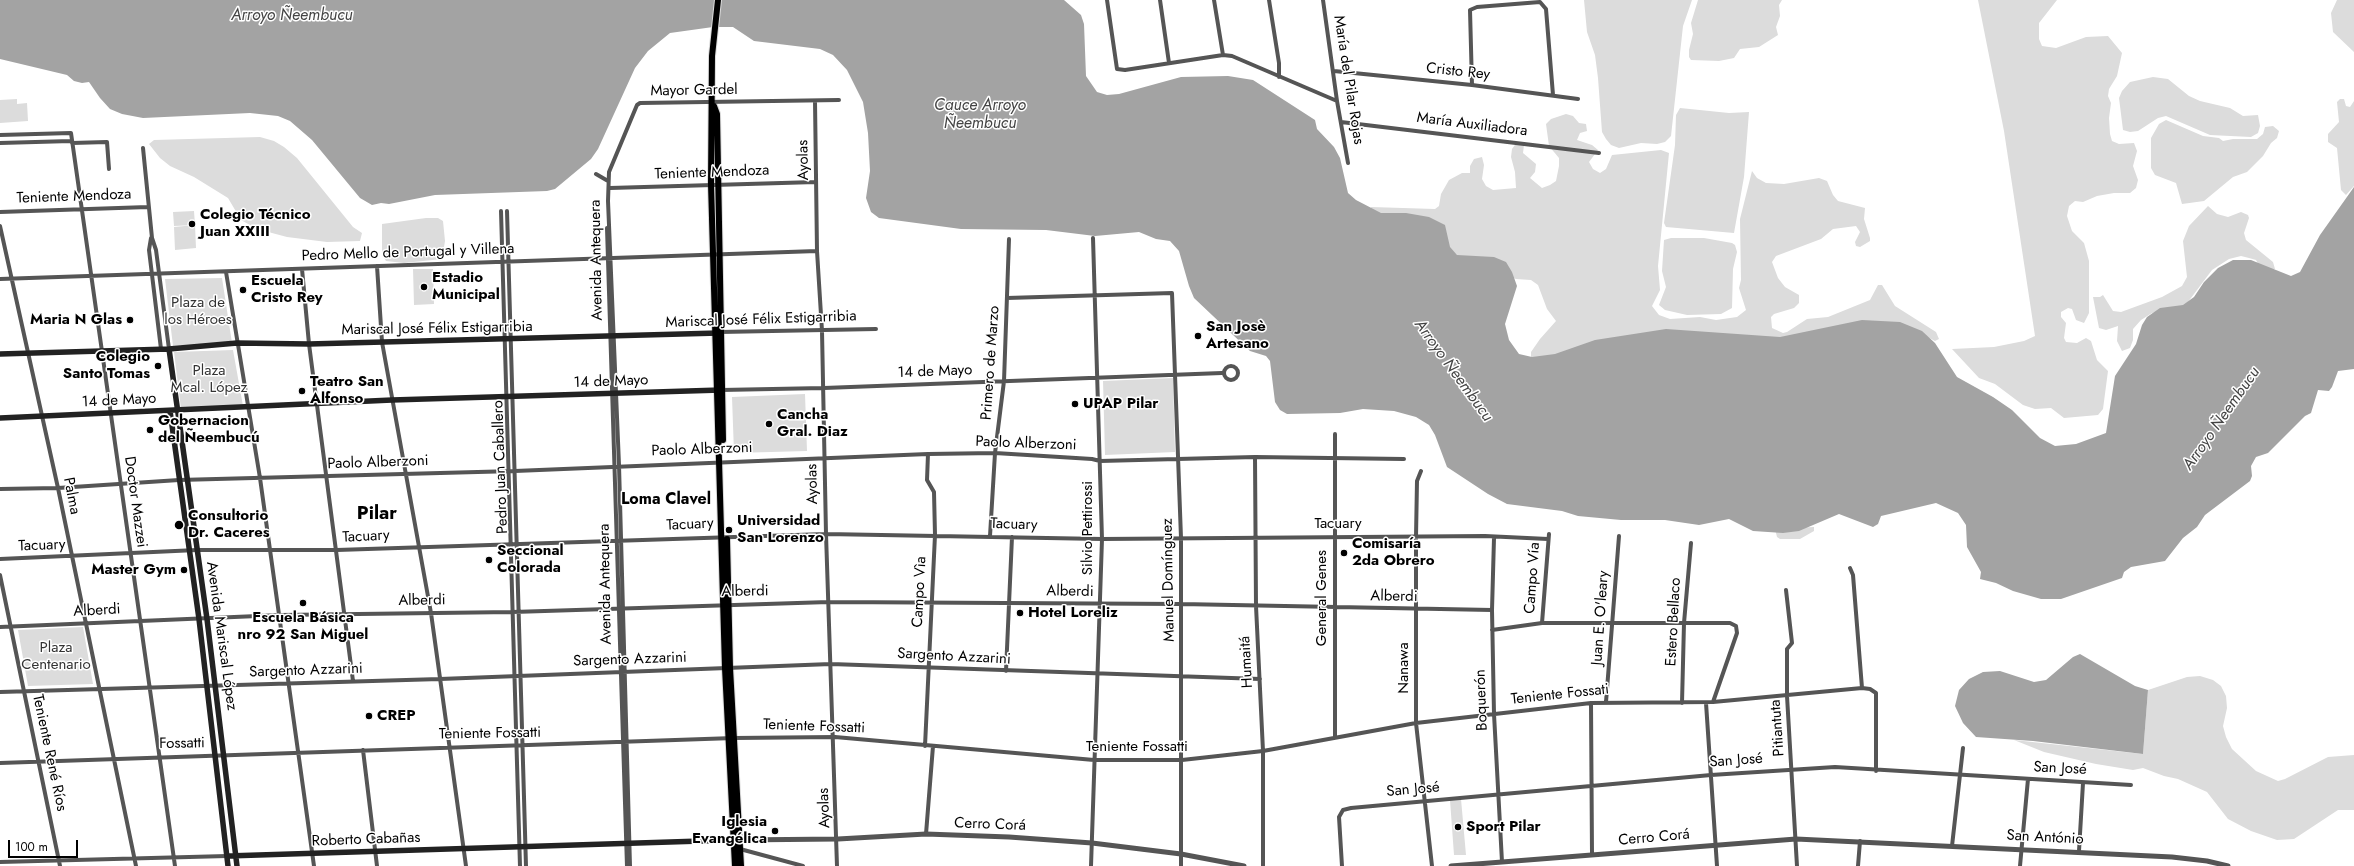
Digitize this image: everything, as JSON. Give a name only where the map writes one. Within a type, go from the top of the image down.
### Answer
[{"type":"main road","points":[[718,0],[714,34],[713,102],[711,118],[728,668],[736,840],[735,866]]},
{"type":"main road","name":"Mariscal José Félix Estigarribia","points":[[0,354],[169,349],[237,342],[309,344],[718,333]]},
{"type":"main road","name":"Avenida Mariscal López","points":[[169,349],[186,480],[216,686],[237,866]]},
{"type":"main road","name":"14 de Mayo","points":[[0,418],[319,405],[392,400],[719,390]]},
{"type":"main road","name":"Avenida Mariscal López","points":[[170,411],[199,619],[228,866]]},
{"type":"main road","points":[[736,840],[740,849],[741,866]]},
{"type":"main road","name":"Roberto Cabañas","points":[[227,856],[736,840]]},
{"type":"street","points":[[1107,0],[1117,69],[1125,70],[1222,55],[1232,56],[1337,101]]},
{"type":"street","points":[[1160,0],[1169,63]]},
{"type":"street","points":[[1214,0],[1222,55]]},
{"type":"street","points":[[1269,0],[1279,63],[1279,77]]},
{"type":"street","name":"María del Pilar Rojas","points":[[1323,0],[1337,101],[1348,163]]},
{"type":"street","points":[[1472,85],[1470,10],[1477,7],[1540,2],[1546,9],[1552,95]]},
{"type":"street","name":"Cristo Rey","points":[[1334,71],[1472,85],[1578,99]]},
{"type":"street","name":"Mayor Gardel","points":[[610,188],[608,181],[613,160],[637,106],[640,103],[839,100]]},
{"type":"street","name":"Ayolas","points":[[815,101],[817,251],[824,388],[826,534],[835,738],[838,839],[837,866]]},
{"type":"street","name":"María Auxiliadora","points":[[1341,122],[1599,153]]},
{"type":"street","name":"Doctor Mazzei","points":[[0,135],[71,133],[71,142],[175,866]]},
{"type":"street","points":[[0,143],[107,142],[109,169]]},
{"type":"street","points":[[143,148],[152,238],[156,250],[160,274],[169,349]]},
{"type":"street","points":[[596,174],[608,181]]},
{"type":"street","name":"Teniente Mendoza","points":[[610,188],[816,182]]},
{"type":"street","name":"Avenida Antequera","points":[[610,188],[609,257],[617,465],[622,673],[630,866]]},
{"type":"street","name":"Teniente Mendoza","points":[[0,212],[81,208],[148,207]]},
{"type":"street","name":"Pedro Juan Caballero","points":[[501,211],[516,544],[516,612],[522,746],[522,847],[520,866]]},
{"type":"street","name":"Pedro Juan Caballero","points":[[507,211],[507,339]]},
{"type":"street","name":"Palma","points":[[0,226],[43,417],[136,866]]},
{"type":"street","points":[[152,238],[149,250],[161,349]]},
{"type":"street","name":"Silvio Pettirossi","points":[[1091,866],[1102,539],[1093,238]]},
{"type":"street","name":"Primero de Marzo","points":[[990,536],[995,453],[1004,382],[1009,239]]},
{"type":"street","name":"Pedro Mello de Portugal y Villena","points":[[0,279],[226,272],[716,253],[817,251]]},
{"type":"street","points":[[377,266],[382,342],[404,473],[431,613],[466,866]]},
{"type":"street","points":[[302,269],[309,344],[319,405],[327,477],[346,614],[353,681]]},
{"type":"street","points":[[226,272],[237,342],[250,407],[281,615],[314,866]]},
{"type":"street","name":"Manuel Domínguez","points":[[1095,295],[1172,293],[1181,538],[1181,866]]},
{"type":"street","points":[[1007,298],[1095,295]]},
{"type":"street","name":"Mariscal José Félix Estigarribia","points":[[718,333],[876,329]]},
{"type":"street","name":"14 de Mayo","points":[[719,390],[1004,382],[1222,373]]},
{"type":"street","name":"General Genes","points":[[1335,434],[1335,737]]},
{"type":"street","name":"Paolo Alberzoni","points":[[0,489],[58,488],[179,480],[512,471],[617,465],[928,454],[995,453],[1092,459],[1100,461],[1255,457],[1404,459]]},
{"type":"street","name":"Campo Vìa","points":[[925,746],[935,535],[934,492],[927,480],[928,454]]},
{"type":"street","name":"Humaitá","points":[[1255,457],[1256,606],[1263,750],[1263,866]]},
{"type":"street","name":"Pedro Juan Caballero","points":[[512,471],[511,544],[516,612]]},
{"type":"street","name":"Nanawa","points":[[1421,471],[1417,481],[1416,723],[1426,801],[1432,866]]},
{"type":"street","name":"Tacuary","points":[[0,559],[189,550],[337,550],[419,546],[826,534],[1102,539],[1334,536],[1548,539]]},
{"type":"street","name":"Campo Vía","points":[[1542,623],[1549,534]]},
{"type":"street","name":"Juan E. O'leary","points":[[1606,702],[1619,536]]},
{"type":"street","points":[[1006,671],[1012,537]]},
{"type":"street","name":"Boquerón","points":[[1494,538],[1492,610],[1494,714],[1502,862]]},
{"type":"street","name":"Estero Bellaco","points":[[1682,703],[1684,623],[1691,543]]},
{"type":"street","points":[[1850,568],[1853,575],[1862,688],[1870,689],[1876,693],[1876,771]]},
{"type":"street","name":"Teniente René Ríos","points":[[0,575],[60,866]]},
{"type":"street","name":"Pitiantuta","points":[[1786,590],[1792,643],[1787,649],[1787,696],[1797,866]]},
{"type":"street","name":"Alberdi","points":[[0,627],[281,615],[516,612],[726,604],[829,602],[1099,605],[1181,604],[1492,610]]},
{"type":"street","points":[[1492,630],[1542,623],[1730,623],[1736,626],[1737,633],[1713,702]]},
{"type":"street","name":"Sargento Azzarini","points":[[0,692],[150,686],[216,686],[518,677],[831,664],[929,666],[1097,675],[1182,675],[1260,679]]},
{"type":"street","name":"Pedro Juan Caballero","points":[[518,677],[517,746],[522,847],[526,866]]},
{"type":"street","name":"Teniente Fossati","points":[[1263,750],[1416,723],[1591,703],[1713,702],[1862,688]]},
{"type":"street","points":[[1706,702],[1717,866]]},
{"type":"street","points":[[1591,703],[1592,855]]},
{"type":"street","name":"Teniente Fossatti","points":[[363,750],[731,738],[835,738],[1094,760],[1182,760],[1263,750]]},
{"type":"street","points":[[926,834],[933,746]]},
{"type":"street","points":[[1952,846],[1963,748]]},
{"type":"street","points":[[363,750],[377,866]]},
{"type":"street","name":"Fossatti","points":[[0,763],[160,756],[224,756],[363,750]]},
{"type":"street","name":"San José","points":[[1342,866],[1339,817],[1343,810],[1351,808],[1591,785],[1835,767],[1876,771],[2131,785]]},
{"type":"street","points":[[2020,866],[2028,779]]},
{"type":"street","points":[[2079,851],[2083,782]]},
{"type":"street","name":"Cerro Corá","points":[[736,840],[838,839],[926,834],[1009,837],[1092,843],[1182,854],[1244,866]]},
{"type":"street","name":"Cerro Corá","points":[[1451,866],[1796,838],[1860,840]]},
{"type":"street","points":[[1858,866],[1860,840]]},
{"type":"street","name":"San António","points":[[1860,840],[2190,858],[2228,866]]},
{"type":"street","name":"Avenida Antequera","points":[[627,866],[628,844]]},
{"type":"street","points":[[740,849],[803,866]]},
{"type":"street","name":"Roberto Cabañas","points":[[0,862],[227,856]]},
{"type":"green space","points":[[1584,0],[1692,0],[1683,26],[1671,136],[1665,142],[1657,144],[1641,143],[1619,148],[1611,145],[1602,132],[1595,55],[1587,32]]},
{"type":"green space","points":[[1698,0],[1782,0],[1779,5],[1780,16],[1776,27],[1778,35],[1759,47],[1740,49],[1734,58],[1719,61],[1691,60],[1689,57],[1689,50],[1693,34],[1691,23]]},
{"type":"green space","points":[[1978,0],[2057,0],[2039,23],[2039,39],[2042,46],[2056,48],[2086,37],[2108,36],[2122,53],[2117,76],[2109,89],[2108,96],[2111,103],[2109,118],[2110,134],[2112,141],[2119,144],[2134,143],[2137,151],[2133,166],[2138,180],[2136,188],[2130,193],[2114,193],[2097,196],[2083,202],[2075,201],[2069,206],[2067,216],[2072,231],[2084,243],[2089,261],[2089,313],[2084,323],[2076,320],[2072,309],[2068,308],[2061,312],[2061,317],[2066,323],[2064,338],[2066,342],[2077,343],[2086,338],[2091,341],[2097,360],[2108,371],[2103,409],[2098,415],[2064,418],[2051,408],[2035,409],[2023,405],[1995,384],[1979,378],[1952,349],[1994,347],[2024,341],[2035,336],[2004,131]]},
{"type":"green space","points":[[2337,0],[2354,0],[2354,52],[2333,32],[2331,13]]},
{"type":"green space","points":[[2153,77],[2168,79],[2189,96],[2200,101],[2230,108],[2243,116],[2258,115],[2260,126],[2258,133],[2251,137],[2210,135],[2166,116],[2158,118],[2138,131],[2130,132],[2123,130],[2119,98],[2122,91],[2130,82]]},
{"type":"green space","points":[[17,99],[17,104],[27,103],[28,121],[0,123],[0,100]]},
{"type":"green space","points":[[2340,99],[2344,99],[2346,106],[2350,107],[2354,101],[2354,186],[2346,195],[2341,190],[2337,148],[2328,142],[2328,134],[2339,122],[2337,102]]},
{"type":"green space","points":[[1680,108],[1729,113],[1749,112],[1744,177],[1734,233],[1666,227],[1664,223],[1675,145],[1676,115]]},
{"type":"green space","points":[[1566,114],[1573,116],[1579,123],[1586,124],[1587,131],[1580,133],[1577,140],[1592,145],[1598,150],[1589,162],[1593,169],[1600,173],[1606,169],[1612,155],[1661,150],[1669,153],[1658,266],[1660,290],[1652,306],[1659,315],[1670,319],[1700,317],[1716,320],[1737,317],[1746,310],[1739,288],[1741,280],[1740,219],[1752,171],[1757,178],[1766,183],[1784,184],[1819,178],[1827,181],[1833,195],[1838,201],[1865,208],[1864,219],[1870,238],[1870,241],[1860,247],[1856,246],[1855,242],[1860,232],[1856,226],[1833,229],[1821,239],[1776,256],[1772,262],[1778,278],[1785,287],[1799,295],[1799,303],[1794,308],[1774,314],[1771,317],[1772,328],[1783,333],[1807,319],[1828,317],[1870,300],[1878,285],[1882,285],[1895,306],[1936,332],[1939,339],[1935,341],[1922,334],[1531,360],[1531,352],[1556,321],[1547,309],[1538,285],[1531,280],[1516,279],[1487,269],[1369,214],[1371,207],[1435,209],[1439,206],[1441,194],[1449,180],[1462,173],[1470,173],[1470,166],[1474,159],[1482,157],[1484,165],[1482,179],[1486,186],[1493,190],[1516,188],[1515,172],[1511,157],[1512,149],[1517,142],[1524,145],[1523,153],[1536,164],[1535,172],[1530,178],[1542,188],[1550,185],[1556,181],[1559,158],[1549,146],[1546,124],[1551,119]]},
{"type":"green space","points":[[2166,120],[2203,136],[2219,138],[2223,141],[2233,139],[2257,139],[2263,134],[2265,127],[2273,126],[2279,131],[2277,138],[2271,143],[2263,156],[2247,172],[2233,177],[2204,201],[2182,204],[2176,183],[2155,175],[2151,168],[2151,138],[2159,124]]},
{"type":"green space","points":[[260,137],[274,141],[297,158],[353,227],[362,233],[360,241],[327,242],[287,237],[257,229],[241,220],[228,198],[194,177],[170,166],[160,158],[149,144],[154,140]]},
{"type":"green space","points":[[2208,206],[2217,214],[2228,217],[2241,212],[2248,215],[2249,218],[2244,233],[2246,240],[2273,262],[2275,269],[2262,271],[2256,260],[2241,256],[2229,259],[2212,270],[2185,306],[2152,313],[2141,320],[2133,329],[2133,340],[2130,348],[2122,351],[2117,341],[2118,326],[2106,330],[2099,328],[2093,297],[2100,297],[2103,295],[2113,311],[2121,312],[2162,297],[2182,286],[2187,277],[2183,241],[2189,226]]},
{"type":"green space","points":[[194,211],[195,225],[174,226],[173,212]]},
{"type":"green space","points":[[426,218],[438,218],[443,221],[445,241],[442,259],[404,263],[386,261],[382,254],[382,224]]},
{"type":"green space","points":[[195,225],[196,248],[175,250],[174,227]]},
{"type":"green space","points":[[1671,238],[1704,238],[1732,243],[1735,245],[1737,252],[1733,269],[1732,308],[1721,314],[1687,315],[1665,310],[1659,305],[1666,287],[1662,271],[1664,240]]},
{"type":"green space","name":"Estadio Municipal","points":[[413,269],[433,269],[434,304],[414,305]]},
{"type":"green space","name":"Plaza de los Héroes","points":[[222,278],[232,343],[173,346],[165,279]]},
{"type":"green space","name":"Plaza Mcal. López","points":[[233,350],[243,406],[181,409],[174,352]]},
{"type":"green space","points":[[1173,378],[1175,452],[1105,455],[1103,381]]},
{"type":"green space","name":"Cancha Gral. Diaz","points":[[805,394],[807,451],[734,453],[732,397]]},
{"type":"green space","points":[[1814,527],[1814,531],[1800,539],[1780,539],[1777,537],[1775,529]]},
{"type":"green space","name":"Plaza Centenario","points":[[83,627],[93,684],[28,686],[18,630]]},
{"type":"green space","points":[[2200,676],[2213,680],[2221,686],[2226,696],[2227,708],[2223,726],[2226,737],[2232,749],[2256,771],[2278,781],[2285,779],[2328,757],[2354,755],[2354,810],[2338,810],[2294,839],[2277,840],[2251,831],[2228,819],[2207,792],[2178,779],[2164,776],[2143,768],[2133,770],[2096,764],[2044,752],[2014,740],[2143,754],[2148,690],[2187,677]]},
{"type":"green space","name":"Sport Pilar","points":[[1461,799],[1466,855],[1454,855],[1450,800]]},
{"type":"water","name":"Cauce Arroyo Ñeembucu","points":[[0,0],[1064,0],[1081,15],[1084,24],[1086,76],[1097,92],[1107,95],[1119,94],[1181,77],[1228,76],[1253,80],[1315,120],[1317,129],[1334,147],[1340,158],[1348,193],[1356,200],[1381,213],[1406,213],[1429,217],[1445,225],[1450,247],[1457,255],[1494,257],[1506,262],[1512,272],[1517,286],[1505,324],[1509,340],[1519,354],[1532,357],[1555,354],[1595,340],[1666,329],[1780,337],[1862,320],[1900,322],[1922,331],[1935,343],[1957,377],[1993,397],[2012,410],[2040,438],[2055,446],[2076,444],[2106,433],[2115,376],[2136,344],[2142,325],[2147,317],[2160,308],[2183,305],[2194,297],[2204,282],[2218,268],[2233,260],[2251,260],[2291,276],[2300,272],[2320,235],[2354,187],[2354,369],[2338,371],[2329,391],[2318,390],[2311,413],[2305,416],[2268,453],[2256,457],[2251,466],[2252,476],[2250,481],[2205,515],[2197,527],[2183,538],[2165,561],[2131,567],[2124,572],[2122,578],[2061,599],[2041,599],[1980,579],[1981,572],[1967,547],[1966,525],[1958,513],[1936,503],[1881,516],[1878,524],[1873,527],[1839,514],[1799,531],[1783,533],[1753,531],[1729,519],[1699,525],[1665,520],[1621,520],[1578,516],[1562,511],[1507,504],[1488,494],[1447,467],[1435,435],[1429,425],[1416,417],[1394,411],[1363,409],[1340,413],[1287,414],[1280,410],[1275,402],[1270,361],[1266,356],[1250,351],[1194,298],[1179,251],[1170,241],[1156,239],[1139,232],[1095,236],[1046,230],[961,229],[879,218],[871,212],[866,198],[870,171],[868,133],[863,102],[847,70],[833,55],[820,49],[754,41],[733,27],[713,27],[670,33],[648,51],[635,68],[598,149],[591,159],[555,189],[547,191],[435,195],[389,204],[381,203],[372,205],[360,198],[312,140],[290,121],[278,116],[250,113],[143,118],[122,114],[110,109],[89,82],[82,83],[74,81],[67,75],[0,59]]},
{"type":"water","points":[[2080,654],[2135,686],[2148,690],[2143,754],[2033,741],[1976,737],[1963,723],[1955,706],[1959,690],[1969,679],[1983,672],[2000,671],[2034,682],[2046,680],[2073,657]]},
{"type":"place","name":"Colegio Técnico Juan XXIII","points":[[192,224]]},
{"type":"place","name":"Estadio Municipal","points":[[424,287]]},
{"type":"place","name":"Escuela Cristo Rey","points":[[243,290]]},
{"type":"place","name":"Maria N Glas","points":[[130,320]]},
{"type":"place","name":"San Josè Artesano","points":[[1198,336]]},
{"type":"place","name":"Colegio Santo Tomas","points":[[158,366]]},
{"type":"place","name":"Teatro San Alfonso","points":[[302,391]]},
{"type":"place","name":"UPAP Pilar","points":[[1075,404]]},
{"type":"place","name":"Cancha Gral. Diaz","points":[[769,424]]},
{"type":"place","name":"Gobernacion del Ñeembucú","points":[[150,430]]},
{"type":"place","name":"Consultorio Dr. Caceres","points":[[179,525]]},
{"type":"place","name":"Universidad San Lorenzo","points":[[729,530]]},
{"type":"place","name":"Comisaría 2da Obrero","points":[[1344,553]]},
{"type":"place","name":"Seccional Colorada","points":[[489,560]]},
{"type":"place","name":"Master Gym","points":[[184,570]]},
{"type":"place","name":"Escuela Básica nro 92 San Miguel","points":[[303,603]]},
{"type":"place","name":"Hotel Loreliz","points":[[1020,613]]},
{"type":"place","name":"CREP","points":[[369,716]]},
{"type":"place","name":"Sport Pilar","points":[[1458,827]]},
{"type":"place","name":"Iglesia Evangélica","points":[[775,831]]},
{"type":"district","name":"Loma Clavel","points":[[666,500]]},
{"type":"district","name":"Pilar","points":[[377,514]]},
{"type":"water label","name":"Arroyo Ñeembucu","points":[[292,16]]},
{"type":"water label","name":"Arroyo Ñeembucu","points":[[1453,371]]},
{"type":"water label","name":"Arroyo Ñeembucu","points":[[2222,419]]}]
